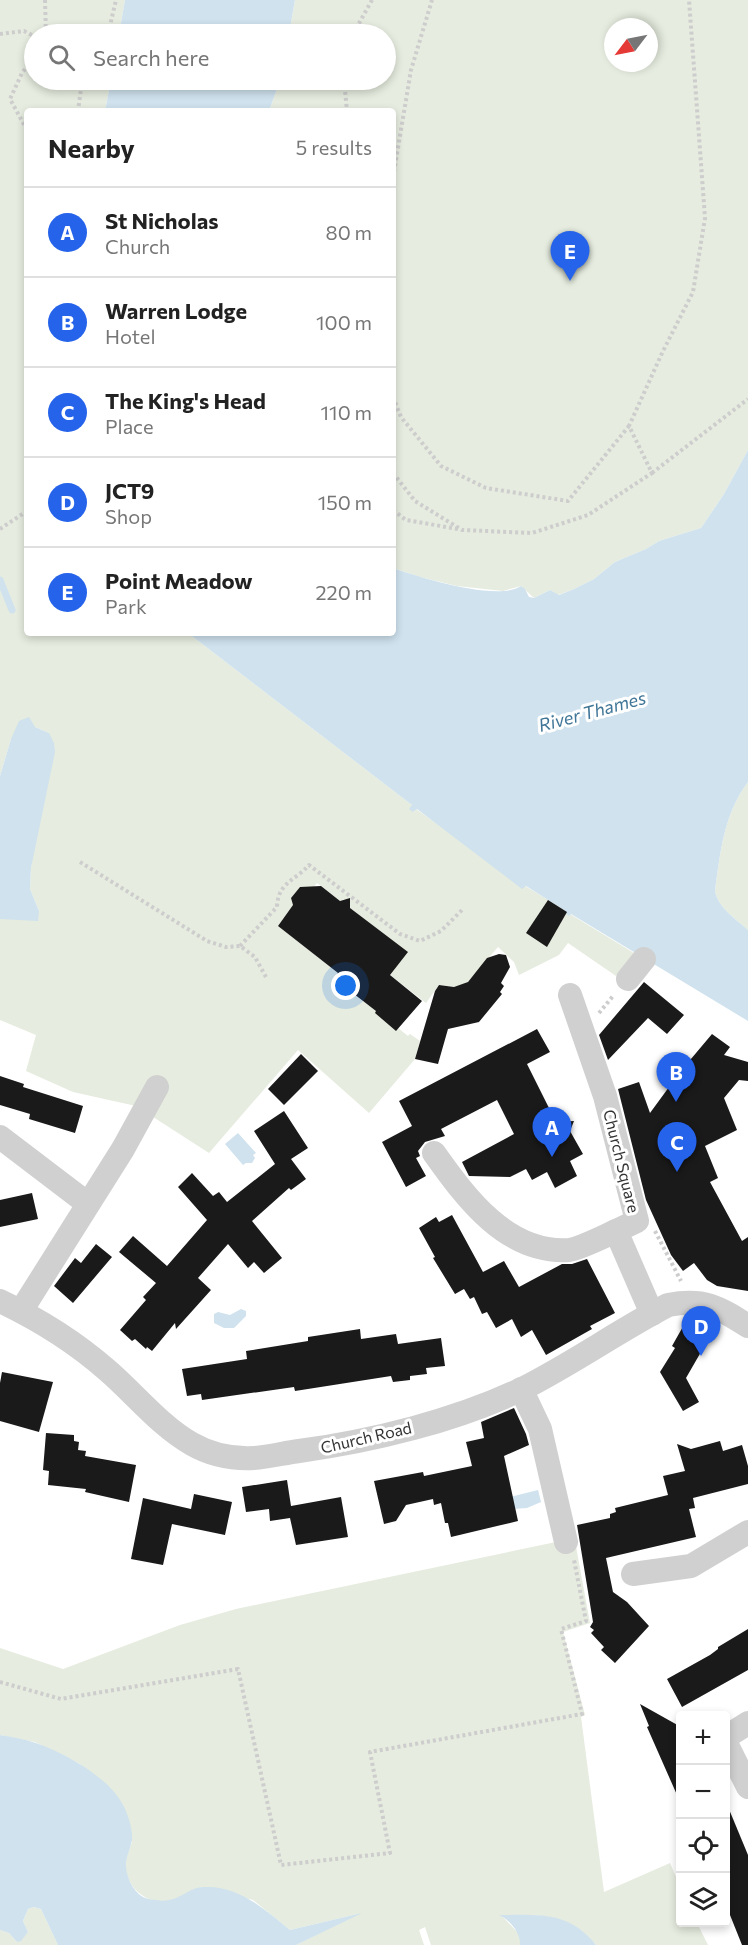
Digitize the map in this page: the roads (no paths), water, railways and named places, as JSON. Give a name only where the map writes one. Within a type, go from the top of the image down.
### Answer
[{"type":"street","points":[[628,979],[644,959]]},
{"type":"street","name":"Church Square","points":[[570,995],[605,1096],[637,1221],[616,1231],[652,1314]]},
{"type":"street","points":[[10,1306],[88,1204],[123,1149],[157,1087]]},
{"type":"street","points":[[0,1137],[88,1204]]},
{"type":"street","points":[[434,1153],[450,1176],[491,1222],[512,1237],[544,1249],[572,1250],[616,1231]]},
{"type":"street","name":"Church Road","points":[[10,1306],[66,1339],[105,1368],[173,1430],[192,1444],[210,1452],[232,1457],[254,1458],[343,1444],[462,1413],[521,1389],[668,1305],[687,1302],[703,1303],[723,1311],[748,1326]]},
{"type":"street","points":[[521,1389],[540,1430],[566,1542]]},
{"type":"street","points":[[633,1574],[692,1566],[748,1532]]},
{"type":"street","points":[[730,1734],[748,1723]]},
{"type":"street","points":[[730,1751],[748,1786]]},
{"type":"water","points":[[125,0],[295,0],[291,24],[121,24]]},
{"type":"water","points":[[109,90],[277,90],[270,108],[106,108]]},
{"type":"water","name":"River Thames","points":[[748,450],[748,782],[728,820],[721,848],[715,891],[724,908],[748,930],[748,1021],[571,914],[569,916],[561,908],[526,886],[522,889],[417,809],[413,812],[409,809],[412,805],[192,636],[396,636],[396,569],[439,582],[477,590],[510,590],[521,586],[529,597],[534,598],[550,590],[559,595],[594,579],[615,562],[659,541],[701,528],[724,494]]},
{"type":"water","points":[[29,717],[35,727],[49,733],[55,752],[31,868],[30,889],[39,911],[38,921],[0,919],[0,776],[19,721]]},
{"type":"water","points":[[238,1133],[256,1153],[253,1155],[255,1158],[252,1163],[243,1165],[225,1144]]},
{"type":"water","points":[[241,1309],[246,1311],[246,1316],[234,1328],[224,1328],[214,1323],[214,1314],[218,1312],[230,1315]]},
{"type":"water","points":[[538,1490],[541,1502],[527,1508],[512,1509],[510,1497]]},
{"type":"water","points":[[0,1735],[32,1742],[59,1753],[85,1767],[116,1795],[127,1813],[132,1832],[126,1862],[127,1872],[130,1882],[143,1897],[164,1901],[197,1888],[216,1887],[250,1900],[290,1930],[362,1913],[296,1945],[58,1945],[41,1909],[34,1907],[28,1909],[23,1921],[28,1932],[21,1941],[17,1942],[9,1933],[0,1930]]},
{"type":"water","points":[[499,1915],[552,1917],[575,1926],[596,1945],[520,1945],[519,1936],[514,1927]]},
{"type":"waterway","points":[[0,580],[12,610]]},
{"type":"place","name":"Point Meadow","points":[[570,281]]},
{"type":"place","name":"Warren Lodge","points":[[676,1102]]},
{"type":"place","name":"St Nicholas","points":[[552,1157]]},
{"type":"place","name":"The King's Head","points":[[677,1172]]},
{"type":"place","name":"JCT9","points":[[701,1356]]}]
